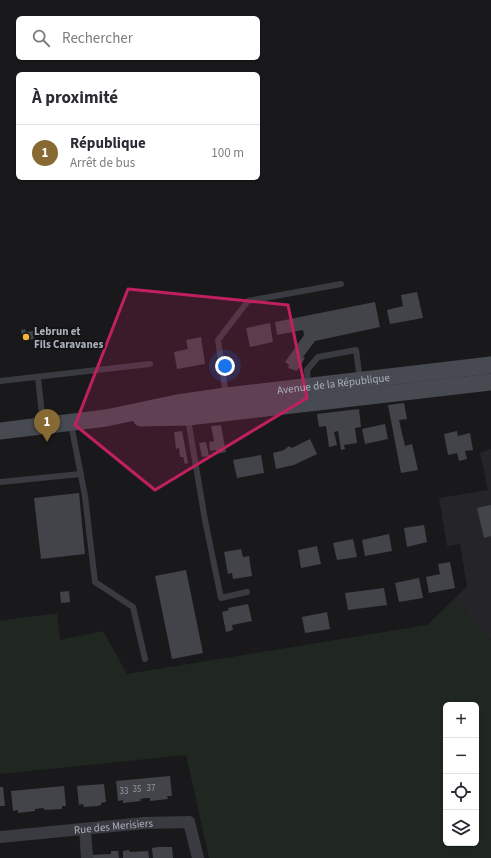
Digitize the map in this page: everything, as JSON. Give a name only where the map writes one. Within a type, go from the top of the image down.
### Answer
[{"type":"main road","name":"Avenue de la République","points":[[361,389],[491,365]]},
{"type":"main road","name":"Avenue de la République","points":[[181,413],[361,389],[491,382]]},
{"type":"main road","name":"Avenue de la République","points":[[181,413],[226,396],[309,395]]},
{"type":"main road","points":[[0,431],[106,418],[181,413]]},
{"type":"street","name":"Rue des Merisiers","points":[[0,837],[144,823],[189,822],[198,858]]},
{"type":"street","points":[[85,829],[88,858]]},
{"type":"lane","points":[[226,396],[218,340],[248,301],[341,284]]},
{"type":"lane","points":[[309,395],[307,370],[318,357],[356,350],[361,389]]},
{"type":"lane","points":[[0,381],[150,364]]},
{"type":"lane","points":[[38,376],[43,425]]},
{"type":"lane","points":[[181,413],[221,598],[247,592]]},
{"type":"lane","points":[[71,422],[85,496],[96,582],[133,608],[145,659]]},
{"type":"lane","points":[[0,482],[81,474]]},
{"type":"highlighted area","points":[[128,289],[288,305],[307,398],[155,490],[75,425]]},
{"type":"shaded area","points":[[491,449],[491,640],[455,598],[467,587],[460,544],[447,546],[439,498],[488,490],[480,453]]},
{"type":"shaded area","points":[[455,598],[491,640],[491,858],[209,858],[186,755],[0,774],[0,621],[57,613],[60,640],[103,631],[127,674],[427,625]]},
{"type":"building","points":[[417,292],[423,318],[390,324],[387,310],[403,306],[401,295]]},
{"type":"building","points":[[375,302],[380,327],[315,341],[303,357],[305,358],[297,371],[288,368],[289,365],[285,362],[304,335],[303,330],[277,335],[275,322]]},
{"type":"building","points":[[270,323],[273,342],[250,347],[246,328]]},
{"type":"building","points":[[25,329],[26,332],[33,331],[34,339],[23,341],[21,330]]},
{"type":"building","points":[[201,337],[205,364],[177,369],[174,352],[188,349],[186,340]]},
{"type":"building","points":[[404,403],[407,419],[399,420],[405,446],[412,444],[418,470],[401,473],[388,405]]},
{"type":"building","points":[[359,409],[361,427],[355,428],[357,443],[344,445],[345,449],[341,450],[338,431],[334,432],[337,445],[329,447],[326,426],[319,427],[317,414]]},
{"type":"building","points":[[385,424],[388,439],[365,444],[362,429]]},
{"type":"building","points":[[221,425],[226,452],[216,454],[216,450],[210,451],[209,442],[214,441],[211,426]]},
{"type":"building","points":[[182,431],[188,463],[185,464],[183,457],[180,457],[179,448],[176,449],[174,432]]},
{"type":"building","points":[[457,431],[458,436],[470,433],[473,450],[465,451],[467,459],[459,461],[457,453],[448,455],[444,434]]},
{"type":"building","points":[[310,439],[317,454],[294,465],[276,469],[273,453],[284,450],[289,446],[292,448]]},
{"type":"building","points":[[206,442],[209,456],[202,457],[199,443]]},
{"type":"building","points":[[261,455],[264,473],[237,478],[233,460]]},
{"type":"building","points":[[79,493],[85,554],[41,559],[34,498]]},
{"type":"building","points":[[491,505],[491,536],[484,538],[477,508]]},
{"type":"building","points":[[424,525],[427,542],[407,547],[404,528]]},
{"type":"building","points":[[389,534],[392,551],[365,556],[362,540]]},
{"type":"building","points":[[353,539],[357,557],[337,560],[333,543]]},
{"type":"building","points":[[317,546],[321,564],[301,568],[298,550]]},
{"type":"building","points":[[241,549],[243,557],[249,556],[252,576],[233,579],[232,573],[228,574],[224,552]]},
{"type":"building","points":[[450,562],[455,588],[429,593],[426,577],[440,574],[438,564]]},
{"type":"building","points":[[186,570],[203,653],[172,659],[155,576]]},
{"type":"building","points":[[419,578],[423,598],[399,602],[395,583]]},
{"type":"building","points":[[384,588],[387,605],[348,610],[345,593]]},
{"type":"building","points":[[69,591],[70,602],[61,603],[60,592]]},
{"type":"building","points":[[248,604],[252,621],[232,625],[233,630],[226,632],[222,612],[229,610],[228,608]]},
{"type":"building","points":[[327,612],[330,629],[305,633],[302,617]]},
{"type":"building","points":[[170,776],[172,796],[167,796],[168,799],[150,801],[150,798],[145,798],[140,799],[141,801],[123,803],[123,800],[118,801],[116,781]]},
{"type":"building","points":[[104,784],[106,802],[101,803],[101,805],[98,806],[84,807],[83,804],[79,805],[77,786]]},
{"type":"building","points":[[64,786],[66,806],[62,806],[62,809],[44,810],[44,808],[35,809],[35,811],[18,813],[18,810],[13,811],[11,791]]},
{"type":"building","points":[[0,787],[3,787],[5,806],[0,806]]},
{"type":"building","points":[[172,847],[173,858],[153,858],[152,848]]},
{"type":"building","points":[[129,850],[130,852],[148,851],[149,858],[123,858],[123,851]]},
{"type":"building","points":[[111,851],[118,851],[119,858],[92,858],[91,855],[111,854]]},
{"type":"place","name":"Lebrun et Fils Caravanes","points":[[26,337]]},
{"type":"place","name":"République","points":[[47,442]]}]
